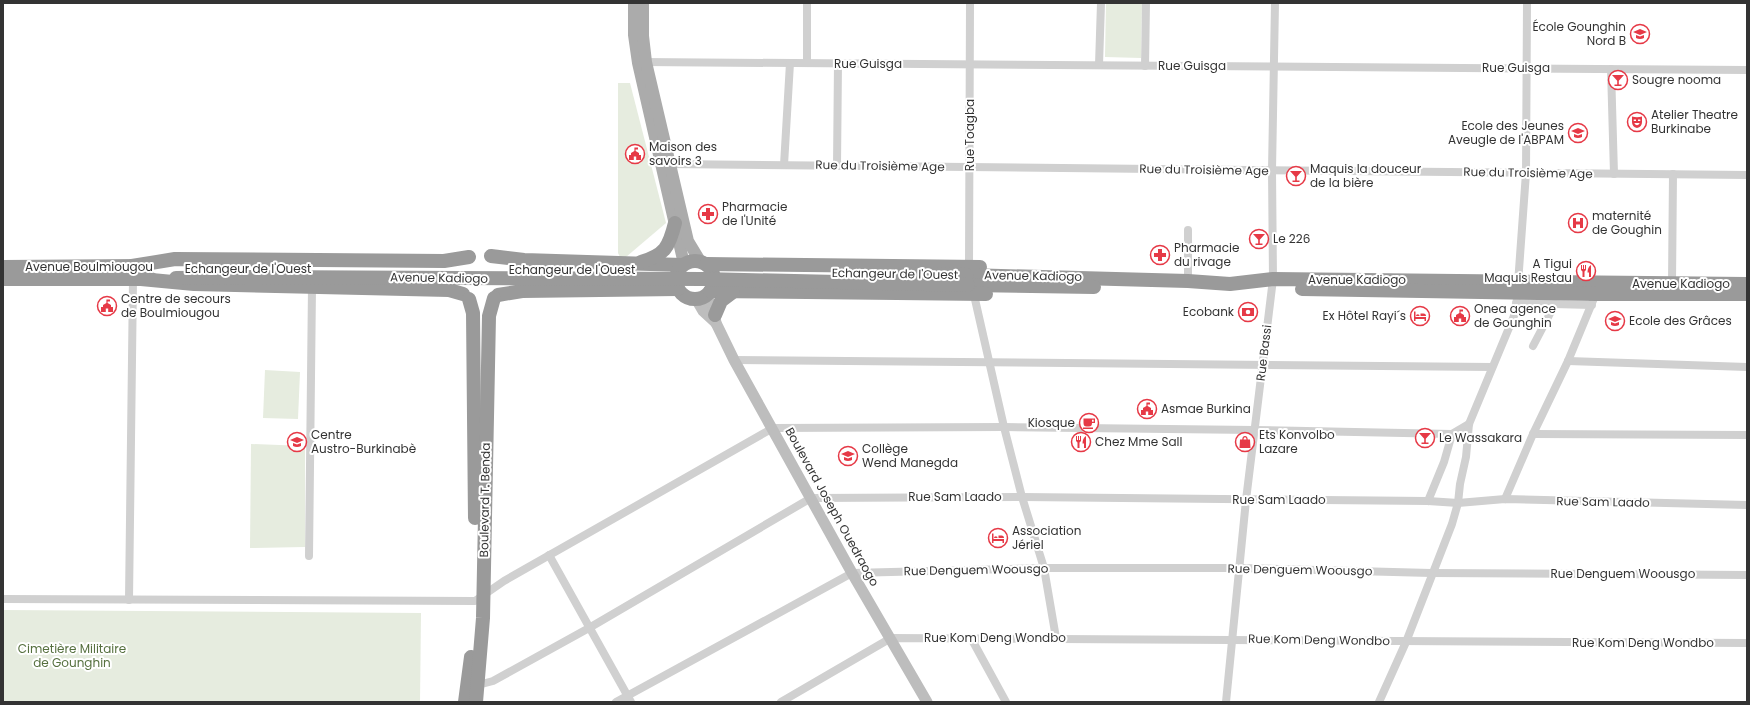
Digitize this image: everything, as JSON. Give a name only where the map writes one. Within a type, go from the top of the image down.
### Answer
[{"type":"highway","points":[[634,264],[656,257],[668,246],[675,223]]},
{"type":"highway","points":[[135,274],[175,259],[444,261],[480,254],[524,260],[634,264],[683,265],[692,261],[703,263],[970,280],[989,294],[1006,280]]},
{"type":"highway","points":[[466,296],[458,284],[457,274],[461,264],[469,256]]},
{"type":"highway","points":[[491,256],[500,263],[505,274],[504,285],[496,297]]},
{"type":"highway","points":[[703,263],[713,274],[714,280],[704,295]]},
{"type":"highway","points":[[683,265],[676,277],[678,289],[686,297],[733,292],[970,280]]},
{"type":"highway","name":"Avenue Boulmiougou","points":[[3,267],[135,274]]},
{"type":"highway","name":"Echangeur de l'Ouest","points":[[176,273],[407,268],[970,280]]},
{"type":"highway","name":"Avenue Kadiogo","points":[[176,273],[247,277],[703,279]]},
{"type":"highway","name":"Avenue Boulmiougou","points":[[3,279],[176,273]]},
{"type":"highway","points":[[135,274],[194,284],[449,290],[479,302],[522,291],[678,289]]},
{"type":"highway","name":"Echangeur de l'Ouest","points":[[703,279],[970,280]]},
{"type":"highway","name":"Avenue Kadiogo","points":[[970,280],[1188,281],[1230,284],[1272,284]]},
{"type":"highway","name":"Avenue Kadiogo","points":[[1006,280],[1272,284],[1596,294],[1747,294]]},
{"type":"highway","name":"Avenue Kadiogo","points":[[1596,294],[1672,283],[1747,284]]},
{"type":"highway","points":[[716,319],[721,301],[733,292]]},
{"type":"highway","name":"Boulevard T. Benda","points":[[466,296],[473,313],[479,598],[466,702]]},
{"type":"highway","name":"Boulevard T. Benda","points":[[476,702],[478,686],[479,598],[488,316],[496,297]]},
{"type":"main road","points":[[634,3],[634,35],[642,62],[665,164],[683,265]]},
{"type":"main road","points":[[642,62],[643,3]]},
{"type":"main road","points":[[665,164],[688,241],[703,263]]},
{"type":"street","points":[[807,3],[807,63]]},
{"type":"street","name":"Rue Toagba","points":[[970,3],[970,280],[1004,427],[1022,497],[1044,568],[1056,638]]},
{"type":"street","points":[[1099,65],[1101,3]]},
{"type":"street","points":[[1145,66],[1146,3]]},
{"type":"street","name":"Rue Bassi","points":[[1226,702],[1246,500],[1272,284],[1272,170],[1275,3]]},
{"type":"street","points":[[1379,702],[1406,642],[1431,573],[1452,524],[1458,503],[1460,484],[1466,457],[1469,424],[1516,311],[1526,173],[1527,3]]},
{"type":"street","name":"Rue Guisga","points":[[642,62],[1747,70]]},
{"type":"street","points":[[784,165],[790,63]]},
{"type":"street","points":[[837,166],[838,63]]},
{"type":"street","points":[[1611,69],[1614,174]]},
{"type":"street","name":"Rue du Troisième Age","points":[[665,164],[1747,175]]},
{"type":"street","points":[[1672,283],[1673,174]]},
{"type":"street","points":[[1188,230],[1188,281]]},
{"type":"street","points":[[129,600],[135,274]]},
{"type":"street","points":[[309,556],[312,287]]},
{"type":"street","points":[[1517,292],[1555,304],[1596,294]]},
{"type":"street","points":[[1505,499],[1533,434],[1568,361],[1596,294]]},
{"type":"street","name":"Boulevard Joseph Ouedraogo","points":[[704,295],[703,311],[716,319],[734,360],[852,573],[927,702]]},
{"type":"street","points":[[1532,346],[1555,304]]},
{"type":"street","points":[[734,360],[1492,366]]},
{"type":"street","points":[[1568,361],[1747,367]]},
{"type":"street","points":[[3,599],[129,600],[479,598],[504,581],[773,428],[1004,427],[1452,434],[1469,424]]},
{"type":"street","points":[[1428,501],[1444,462],[1452,434]]},
{"type":"street","points":[[1533,434],[1747,435]]},
{"type":"street","name":"Rue Sam Laado","points":[[811,498],[1022,497],[1428,501],[1458,503],[1505,499],[1747,505]]},
{"type":"street","points":[[478,686],[493,681],[589,628],[811,498]]},
{"type":"street","points":[[549,555],[629,699]]},
{"type":"street","name":"Rue Denguem Woousgo","points":[[852,573],[1044,568],[1240,568],[1431,573],[1747,575]]},
{"type":"street","points":[[616,702],[629,699],[852,573]]},
{"type":"street","points":[[781,702],[891,638]]},
{"type":"street","name":"Rue Kom Deng Wondbo","points":[[891,638],[1747,643]]},
{"type":"street","points":[[971,638],[1006,702]]},
{"type":"green space","points":[[1106,3],[1142,3],[1141,58],[1105,57]]},
{"type":"green space","points":[[618,83],[630,83],[666,223],[626,257],[620,257],[618,253]]},
{"type":"green space","points":[[265,370],[300,372],[298,419],[263,418]]},
{"type":"green space","points":[[251,444],[305,446],[305,547],[250,548]]},
{"type":"green space","name":"Cimetière Militaire de Gounghin","points":[[3,610],[421,613],[420,702],[3,702]]},
{"type":"place","name":"École Gounghin Nord B","points":[[1640,34]]},
{"type":"place","name":"Sougre nooma","points":[[1618,80]]},
{"type":"place","name":"Atelier Theatre Burkinabe","points":[[1637,122]]},
{"type":"place","name":"Ecole des Jeunes Aveugle de l'ABPAM","points":[[1578,133]]},
{"type":"place","name":"Maison des savoirs 3","points":[[635,154]]},
{"type":"place","name":"Maquis la douceur de la bière","points":[[1296,176]]},
{"type":"place","name":"Pharmacie de l'Unité","points":[[708,214]]},
{"type":"place","name":"maternité de Goughin","points":[[1578,223]]},
{"type":"place","name":"Le 226","points":[[1259,239]]},
{"type":"place","name":"Pharmacie du rivage","points":[[1160,255]]},
{"type":"place","name":"A Tigui Maquis Restau","points":[[1586,271]]},
{"type":"place","name":"Centre de secours de Boulmiougou","points":[[107,306]]},
{"type":"place","name":"Ecobank","points":[[1248,312]]},
{"type":"place","name":"Ex Hôtel Rayi´s","points":[[1420,316]]},
{"type":"place","name":"Onea agence de Gounghin","points":[[1460,316]]},
{"type":"place","name":"Ecole des Grâces","points":[[1615,321]]},
{"type":"place","name":"Asmae Burkina","points":[[1147,409]]},
{"type":"place","name":"Kiosque","points":[[1089,423]]},
{"type":"place","name":"Le Wassakara","points":[[1425,438]]},
{"type":"place","name":"Centre Austro-Burkinabè","points":[[297,442]]},
{"type":"place","name":"Chez Mme Sall","points":[[1081,442]]},
{"type":"place","name":"Ets Konvolbo Lazare","points":[[1245,442]]},
{"type":"place","name":"Collège Wend Manegda","points":[[848,456]]},
{"type":"place","name":"Association Jériel","points":[[998,538]]}]
